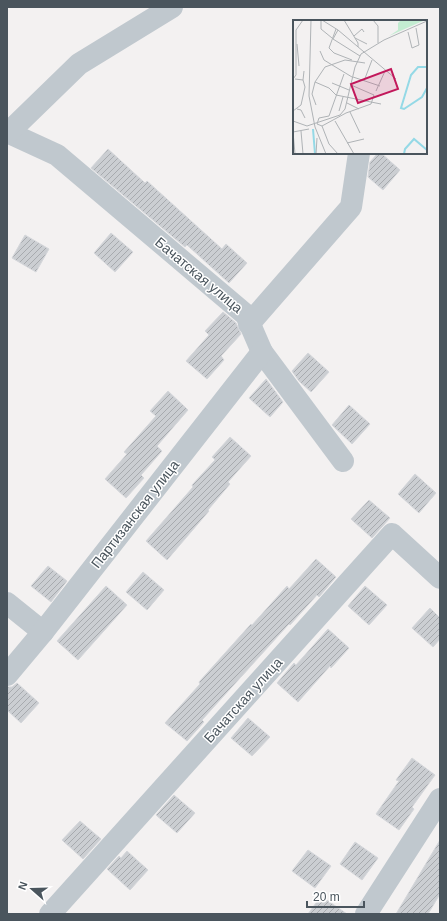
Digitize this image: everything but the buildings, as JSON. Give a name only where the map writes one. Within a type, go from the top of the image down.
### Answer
[{"type":"street","points":[[8,132],[79,64],[172,7]]},
{"type":"street","name":"Бачатская улица","points":[[8,132],[57,155],[246,315],[262,352],[343,461]]},
{"type":"street","points":[[249,324],[350,208],[359,154]]},
{"type":"street","name":"Партизанская улица","points":[[7,675],[43,632],[262,352]]},
{"type":"street","name":"Бачатская улица","points":[[50,914],[392,534],[440,578]]},
{"type":"street","points":[[7,603],[43,632]]},
{"type":"street","points":[[366,914],[440,799]]}]
